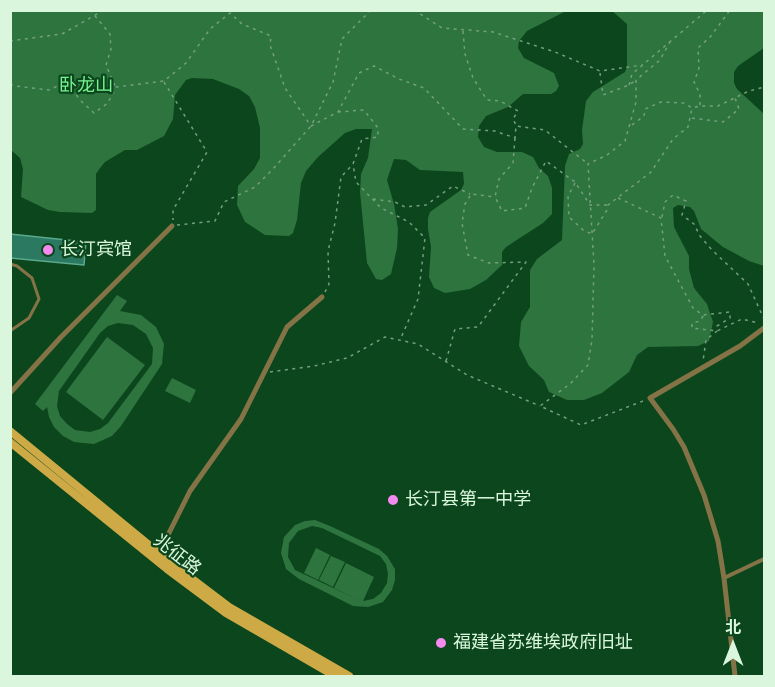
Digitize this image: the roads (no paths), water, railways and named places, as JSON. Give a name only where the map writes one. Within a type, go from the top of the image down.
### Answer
[{"type":"main road","points":[[10,431],[229,607],[349,676]]},
{"type":"main road","name":"兆征路","points":[[10,442],[167,569],[226,613],[335,676]]},
{"type":"street","points":[[10,393],[61,337],[172,226]]},
{"type":"street","points":[[159,553],[190,491],[241,419],[287,327],[322,297]]},
{"type":"street","points":[[735,676],[718,541],[704,495],[684,447],[650,398],[740,346],[764,328]]},
{"type":"street","points":[[724,578],[765,559]]},
{"type":"lane","points":[[10,264],[17,266],[32,278],[39,299],[28,318],[10,331]]},
{"type":"place","name":"长汀宾馆","points":[[48,250]]},
{"type":"place","name":"长汀县第一中学","points":[[393,500]]},
{"type":"place","name":"福建省苏维埃政府旧址","points":[[441,643]]},
{"type":"park label","name":"卧龙山","points":[[86,86]]}]
